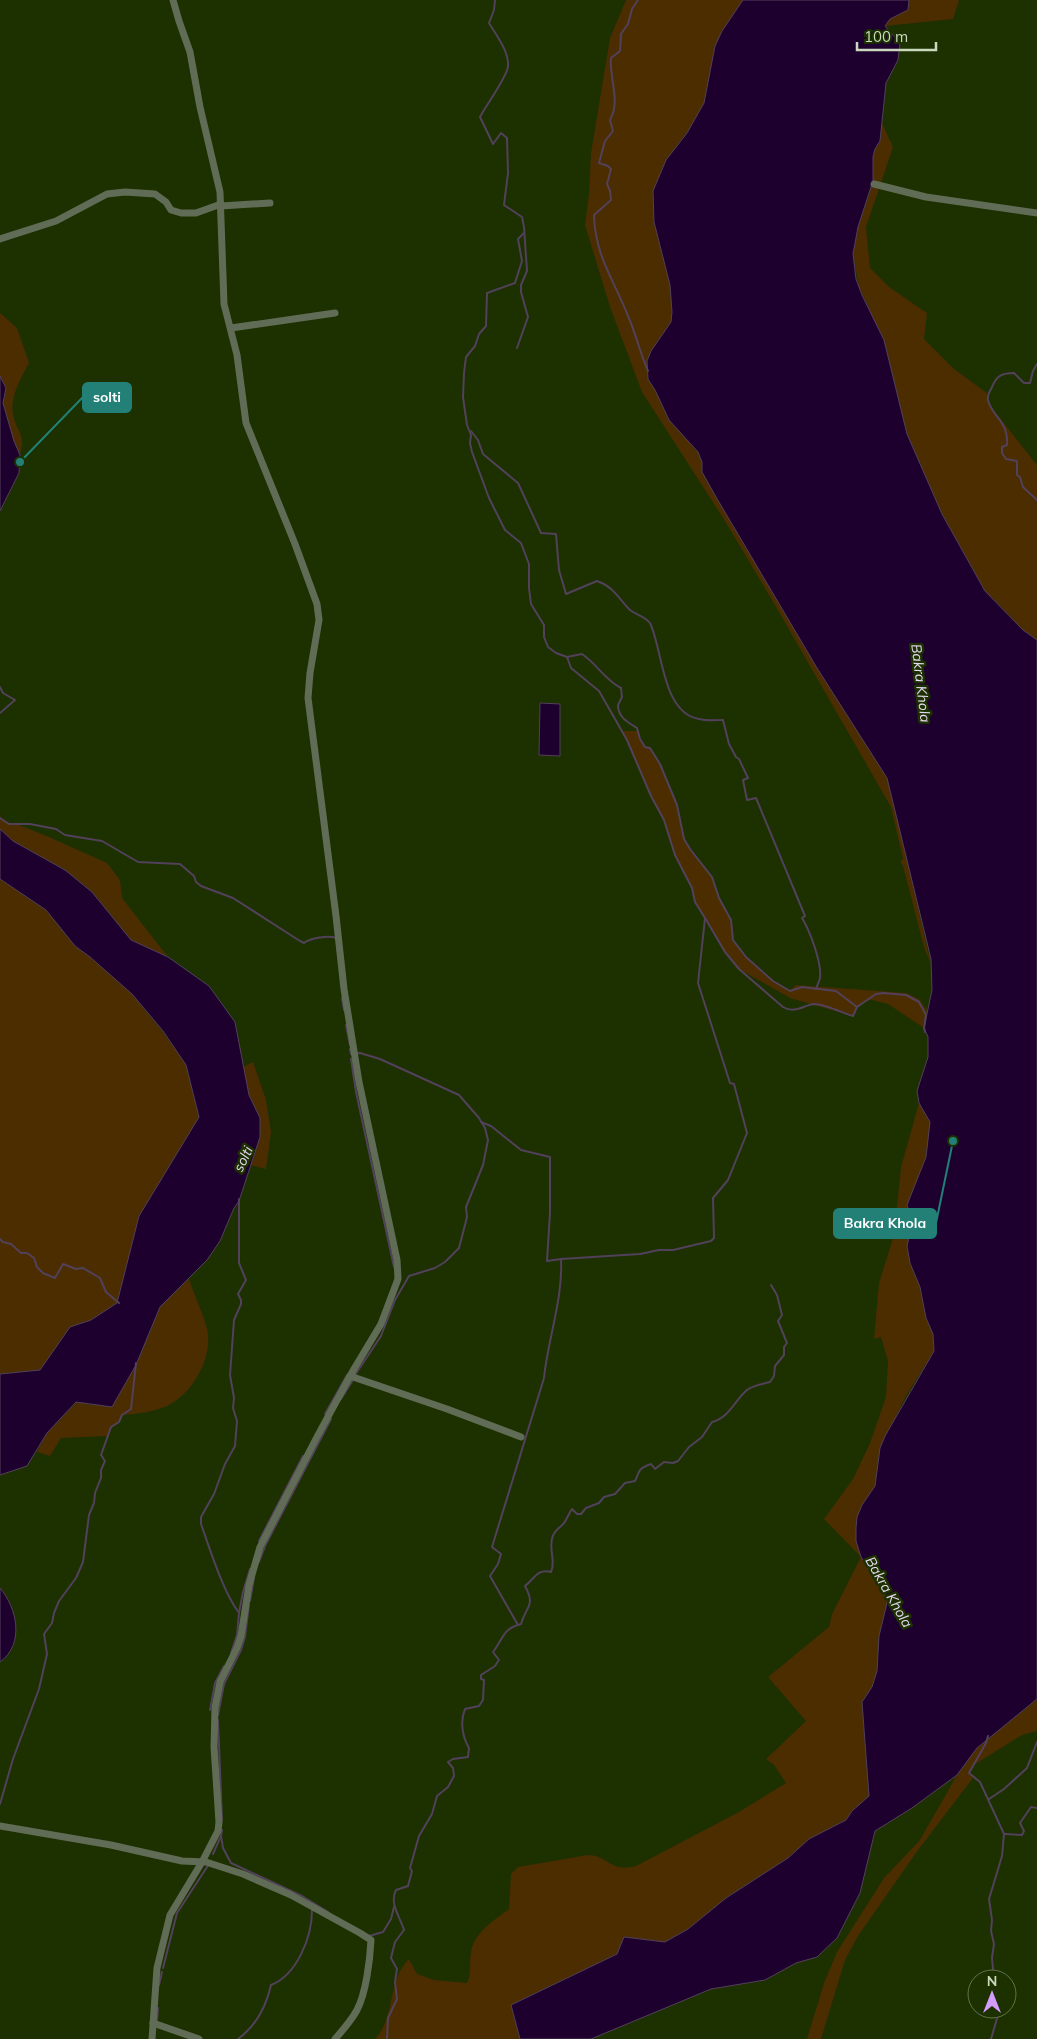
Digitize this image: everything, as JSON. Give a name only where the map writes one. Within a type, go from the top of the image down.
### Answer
[{"type":"street","points":[[152,2039],[157,1968],[170,1915],[218,1831],[214,1747],[215,1708],[220,1682],[241,1636],[248,1585],[264,1538],[350,1376],[381,1324],[398,1279],[398,1271],[359,1082],[349,1019],[308,698],[319,620],[317,604],[292,535],[246,423],[237,355],[224,294],[221,205],[200,107],[195,70],[173,0]]},
{"type":"street","points":[[874,184],[926,197],[1037,213]]},
{"type":"street","points":[[0,239],[56,221],[107,194],[125,192],[155,194],[166,202],[171,210],[181,213],[196,213],[221,205],[270,203]]},
{"type":"street","points":[[231,328],[335,313]]},
{"type":"street","points":[[350,1376],[447,1409],[521,1437]]},
{"type":"street","points":[[0,1826],[111,1845],[182,1862],[202,1862],[244,1874],[291,1894],[371,1940],[360,2003],[352,2018],[336,2039]]},
{"type":"street","points":[[153,2023],[199,2039]]},
{"type":"shaded area","points":[[626,0],[743,0],[715,46],[704,103],[687,133],[666,160],[653,191],[654,222],[670,285],[672,312],[671,322],[651,351],[647,361],[648,379],[669,420],[698,452],[702,462],[702,472],[817,668],[887,778],[931,965],[924,947],[903,866],[900,861],[903,859],[891,807],[725,521],[642,392],[610,307],[585,225],[591,153],[610,38]]},
{"type":"shaded area","points":[[909,0],[959,0],[953,19],[885,26],[890,19],[908,10]]},
{"type":"shaded area","points":[[881,121],[893,147],[866,227],[870,268],[889,287],[927,313],[924,339],[954,369],[988,394],[988,401],[992,408],[1037,465],[1037,640],[1023,630],[985,591],[942,514],[907,434],[868,306],[859,287],[853,254],[858,227],[873,181],[873,157],[880,141]]},
{"type":"shaded area","points":[[0,313],[17,328],[29,363],[17,387],[12,407],[14,420],[22,441],[20,455],[3,403],[6,388],[0,376]]},
{"type":"shaded area","points":[[622,731],[639,731],[640,739],[645,747],[650,748],[660,764],[677,805],[684,839],[712,877],[719,898],[731,920],[733,940],[746,957],[773,981],[789,991],[796,985],[906,993],[919,999],[927,1010],[924,1028],[888,1004],[868,999],[857,1007],[853,1016],[790,998],[739,969],[725,952],[695,902],[692,888],[675,855],[664,820],[651,796]]},
{"type":"shaded area","points":[[0,813],[1,818],[9,824],[19,825],[107,863],[120,880],[122,898],[168,957],[131,940],[92,892],[65,870],[13,841],[0,829]]},
{"type":"shaded area","points":[[0,879],[46,910],[75,945],[132,994],[186,1065],[199,1118],[139,1216],[117,1303],[91,1320],[70,1327],[40,1370],[0,1374]]},
{"type":"shaded area","points":[[253,1062],[266,1100],[271,1132],[266,1169],[250,1165],[258,1145],[260,1118],[249,1095],[243,1067]]},
{"type":"shaded area","points":[[919,1103],[930,1122],[926,1157],[907,1205],[912,1225],[907,1246],[910,1263],[920,1287],[926,1318],[933,1334],[934,1351],[906,1396],[880,1448],[875,1486],[857,1517],[856,1528],[888,1599],[879,1636],[877,1671],[872,1687],[862,1702],[869,1796],[852,1811],[846,1820],[809,1839],[788,1858],[726,1898],[688,1929],[665,1942],[624,1937],[617,1954],[511,2005],[520,2039],[375,2039],[382,2030],[386,2020],[397,1977],[409,1959],[417,1974],[434,1980],[467,1983],[473,1945],[480,1933],[509,1909],[511,1874],[518,1867],[588,1855],[600,1858],[615,1866],[627,1868],[636,1866],[739,1812],[786,1783],[774,1765],[766,1759],[806,1721],[768,1677],[829,1627],[832,1614],[861,1557],[824,1519],[853,1479],[870,1443],[886,1397],[888,1361],[881,1337],[874,1339],[879,1283],[894,1235],[901,1167]]},
{"type":"shaded area","points":[[189,1279],[208,1333],[208,1344],[203,1365],[192,1385],[176,1401],[167,1406],[145,1412],[122,1415],[107,1436],[61,1438],[50,1456],[37,1452],[47,1433],[77,1402],[91,1405],[136,1365],[160,1307]]},
{"type":"shaded area","points":[[1037,1699],[1037,1731],[1022,1735],[972,1766],[969,1773],[973,1778],[918,1850],[858,1936],[845,1960],[821,2039],[807,2039],[824,1983],[837,1952],[884,1878],[920,1840],[957,1775],[977,1748]]},
{"type":"water","points":[[743,0],[909,0],[908,10],[890,19],[885,26],[900,43],[898,60],[886,83],[880,141],[873,157],[873,181],[858,227],[853,254],[856,279],[884,340],[907,434],[942,514],[985,591],[1023,630],[1037,640],[1037,1699],[977,1748],[957,1775],[912,1808],[875,1831],[860,1893],[837,1938],[817,1957],[796,1963],[765,1980],[711,1989],[591,2039],[520,2039],[511,2005],[617,1954],[624,1937],[665,1942],[688,1929],[726,1898],[788,1858],[809,1839],[846,1820],[852,1811],[869,1796],[862,1702],[872,1687],[877,1671],[879,1636],[888,1599],[861,1557],[856,1541],[857,1517],[862,1505],[875,1486],[880,1448],[885,1436],[934,1351],[933,1334],[926,1318],[920,1287],[910,1263],[907,1246],[912,1225],[907,1205],[926,1157],[930,1122],[919,1103],[917,1091],[928,1057],[928,1037],[924,1028],[932,990],[931,959],[887,778],[817,668],[716,497],[702,472],[702,462],[698,452],[669,420],[648,379],[647,361],[651,351],[671,322],[672,312],[670,285],[654,222],[653,191],[666,160],[687,133],[704,103],[715,46],[722,31]]},
{"type":"water","points":[[0,376],[6,388],[3,403],[20,455],[19,473],[0,511]]},
{"type":"water","points":[[540,703],[560,704],[560,756],[539,755]]},
{"type":"water","points":[[0,829],[13,841],[65,870],[92,892],[131,940],[168,957],[209,986],[235,1022],[249,1095],[260,1118],[260,1137],[239,1201],[234,1208],[220,1241],[207,1260],[160,1307],[136,1365],[112,1407],[76,1402],[47,1433],[27,1466],[0,1475],[0,1374],[40,1370],[70,1327],[91,1320],[117,1303],[139,1216],[199,1117],[186,1065],[163,1031],[132,994],[75,946],[46,910],[0,879]]},
{"type":"water","points":[[0,1588],[11,1605],[16,1626],[13,1646],[0,1662]]},
{"type":"waterway","points":[[495,0],[494,10],[489,23],[504,49],[508,66],[501,83],[480,117],[493,144],[501,133],[507,138],[508,173],[504,205],[522,217],[524,227],[527,271],[521,285],[521,292],[528,317],[517,348]]},
{"type":"waterway","points":[[638,0],[632,9],[628,24],[621,34],[620,51],[611,58],[615,97],[615,105],[610,120],[613,131],[605,141],[599,163],[611,169],[607,184],[611,200],[594,215],[595,230],[606,267],[623,303],[648,371]]},
{"type":"waterway","points":[[524,233],[518,239],[522,261],[515,283],[487,293],[486,326],[479,334],[475,346],[466,357],[463,397],[467,425],[471,435],[472,452],[489,498],[505,530],[521,543],[529,564],[531,604],[544,625],[544,637],[548,647],[556,653],[567,657],[582,654],[610,681],[621,688],[622,697],[618,705],[621,716],[637,728],[640,739],[645,747],[650,748],[660,764],[677,805],[684,839],[712,877],[719,898],[731,920],[733,940],[746,957],[773,981],[790,991],[802,987],[836,991],[857,1007],[876,994],[906,995],[919,1002],[926,1015],[925,1032]]},
{"type":"waterway","points":[[1037,364],[1030,383],[1024,383],[1014,373],[1005,374],[999,376],[988,394],[990,406],[1003,425],[1007,437],[1007,445],[1002,447],[1002,453],[1006,459],[1017,461],[1017,475],[1020,477],[1023,487],[1037,500]]},
{"type":"waterway","points":[[471,431],[478,440],[483,454],[518,483],[541,533],[556,534],[559,570],[566,594],[597,581],[612,589],[630,610],[650,623],[666,679],[678,705],[687,714],[699,719],[723,720],[729,744],[748,778],[743,780],[747,800],[756,798],[805,916],[802,918],[812,939],[819,964],[820,978],[816,989]]},
{"type":"waterway","points":[[561,1259],[640,1254],[659,1250],[673,1250],[711,1241],[714,1238],[713,1198],[728,1180],[747,1133],[734,1084],[730,1083],[698,983],[705,918],[695,902],[692,888],[675,855],[664,820],[651,796],[627,740],[599,691],[571,668],[567,657]]},
{"type":"waterway","points":[[0,687],[3,693],[15,700],[0,713]]},
{"type":"waterway","points":[[0,818],[9,824],[30,824],[56,829],[65,835],[102,841],[138,862],[180,864],[194,876],[196,882],[201,886],[233,898],[304,943],[320,938],[336,938]]},
{"type":"waterway","points":[[705,918],[725,952],[739,969],[783,1007],[792,1010],[818,1004],[853,1016],[857,1007]]},
{"type":"waterway","points":[[342,998],[344,1010]]},
{"type":"waterway","points":[[346,1025],[350,1045]]},
{"type":"waterway","points":[[350,1049],[351,1054],[360,1053],[380,1059],[459,1095],[479,1118],[485,1128],[488,1140],[483,1165],[466,1207],[467,1217],[459,1248],[445,1262],[435,1268],[409,1276],[395,1300],[381,1336],[355,1375]]},
{"type":"waterway","points":[[351,1059],[356,1092],[394,1267]]},
{"type":"waterway","points":[[481,1122],[491,1126],[521,1150],[550,1157],[550,1213],[547,1261],[561,1259],[558,1304],[544,1378],[492,1547],[501,1554],[498,1564],[490,1576],[518,1625]]},
{"type":"waterway","points":[[231,1653],[237,1635],[239,1613],[217,1570],[201,1524],[201,1517],[214,1494],[225,1464],[235,1446],[237,1421],[233,1408],[234,1398],[230,1375],[234,1320],[241,1304],[238,1294],[246,1280],[239,1263],[239,1199]]},
{"type":"waterway","points":[[0,1239],[11,1244],[21,1253],[27,1253],[34,1258],[37,1267],[43,1273],[55,1278],[63,1264],[76,1269],[83,1268],[100,1278],[106,1292],[119,1303]]},
{"type":"waterway","points":[[387,2039],[388,2018],[397,1999],[395,1982],[397,1969],[391,1958],[395,1942],[404,1930],[394,1905],[394,1895],[396,1890],[408,1886],[412,1871],[410,1868],[419,1836],[432,1814],[437,1796],[448,1787],[454,1776],[453,1768],[448,1762],[453,1759],[468,1757],[469,1748],[462,1728],[463,1714],[465,1709],[479,1706],[483,1700],[484,1680],[481,1679],[481,1675],[495,1666],[499,1660],[493,1652],[507,1631],[521,1624],[530,1602],[525,1586],[539,1573],[551,1572],[553,1564],[551,1543],[553,1536],[564,1523],[572,1509],[577,1514],[581,1514],[586,1508],[599,1503],[604,1497],[615,1494],[625,1483],[635,1481],[643,1467],[651,1464],[655,1469],[664,1462],[673,1463],[678,1461],[689,1447],[702,1437],[712,1422],[728,1413],[749,1388],[770,1382],[774,1376],[775,1366],[784,1355],[784,1347],[787,1343],[778,1321],[782,1315],[777,1295],[771,1285]]},
{"type":"waterway","points":[[0,1804],[13,1759],[39,1689],[47,1654],[44,1634],[52,1623],[59,1601],[76,1578],[83,1562],[89,1515],[105,1461],[101,1455],[111,1427],[119,1422],[122,1415],[131,1409],[136,1363]]},
{"type":"waterway","points":[[325,1414],[347,1375]]},
{"type":"waterway","points":[[341,1399],[353,1380]]},
{"type":"waterway","points":[[259,1562],[266,1544],[331,1419]]},
{"type":"waterway","points":[[259,1541],[303,1456]]},
{"type":"waterway","points":[[239,1613],[250,1569]]},
{"type":"waterway","points":[[250,1601],[254,1578]]},
{"type":"waterway","points":[[218,1715],[224,1684],[241,1650],[245,1637],[249,1605]]},
{"type":"waterway","points":[[210,1710],[215,1683],[224,1666]]},
{"type":"waterway","points":[[218,1720],[222,1820]]},
{"type":"waterway","points":[[988,1736],[969,1773],[980,1782],[1004,1834],[1002,1856],[989,1899],[992,1920],[991,1931],[994,1944],[993,1969]]},
{"type":"waterway","points":[[989,1799],[1004,1789],[1027,1768],[1037,1742]]},
{"type":"waterway","points":[[1005,1834],[1022,1835],[1024,1831],[1020,1823],[1031,1807],[1037,1808]]},
{"type":"waterway","points":[[213,1854],[222,1830]]},
{"type":"waterway","points":[[221,1836],[223,1848],[231,1863],[302,1896],[328,1912]]},
{"type":"waterway","points":[[163,1968],[177,1913],[209,1864]]},
{"type":"waterway","points":[[369,1936],[383,1932],[391,1919],[394,1907]]},
{"type":"waterway","points":[[238,2039],[255,2022],[266,2001],[271,1985],[288,1973],[301,1954],[309,1932],[312,1910]]},
{"type":"waterway","points":[[159,1985],[162,1972]]},
{"type":"waterway","points":[[157,2022],[158,2008]]},
{"type":"waterway","points":[[991,2039],[997,2019]]},
{"type":"place","name":"solti","points":[[20,462]]},
{"type":"place","name":"Bakra Khola","points":[[953,1141]]}]
